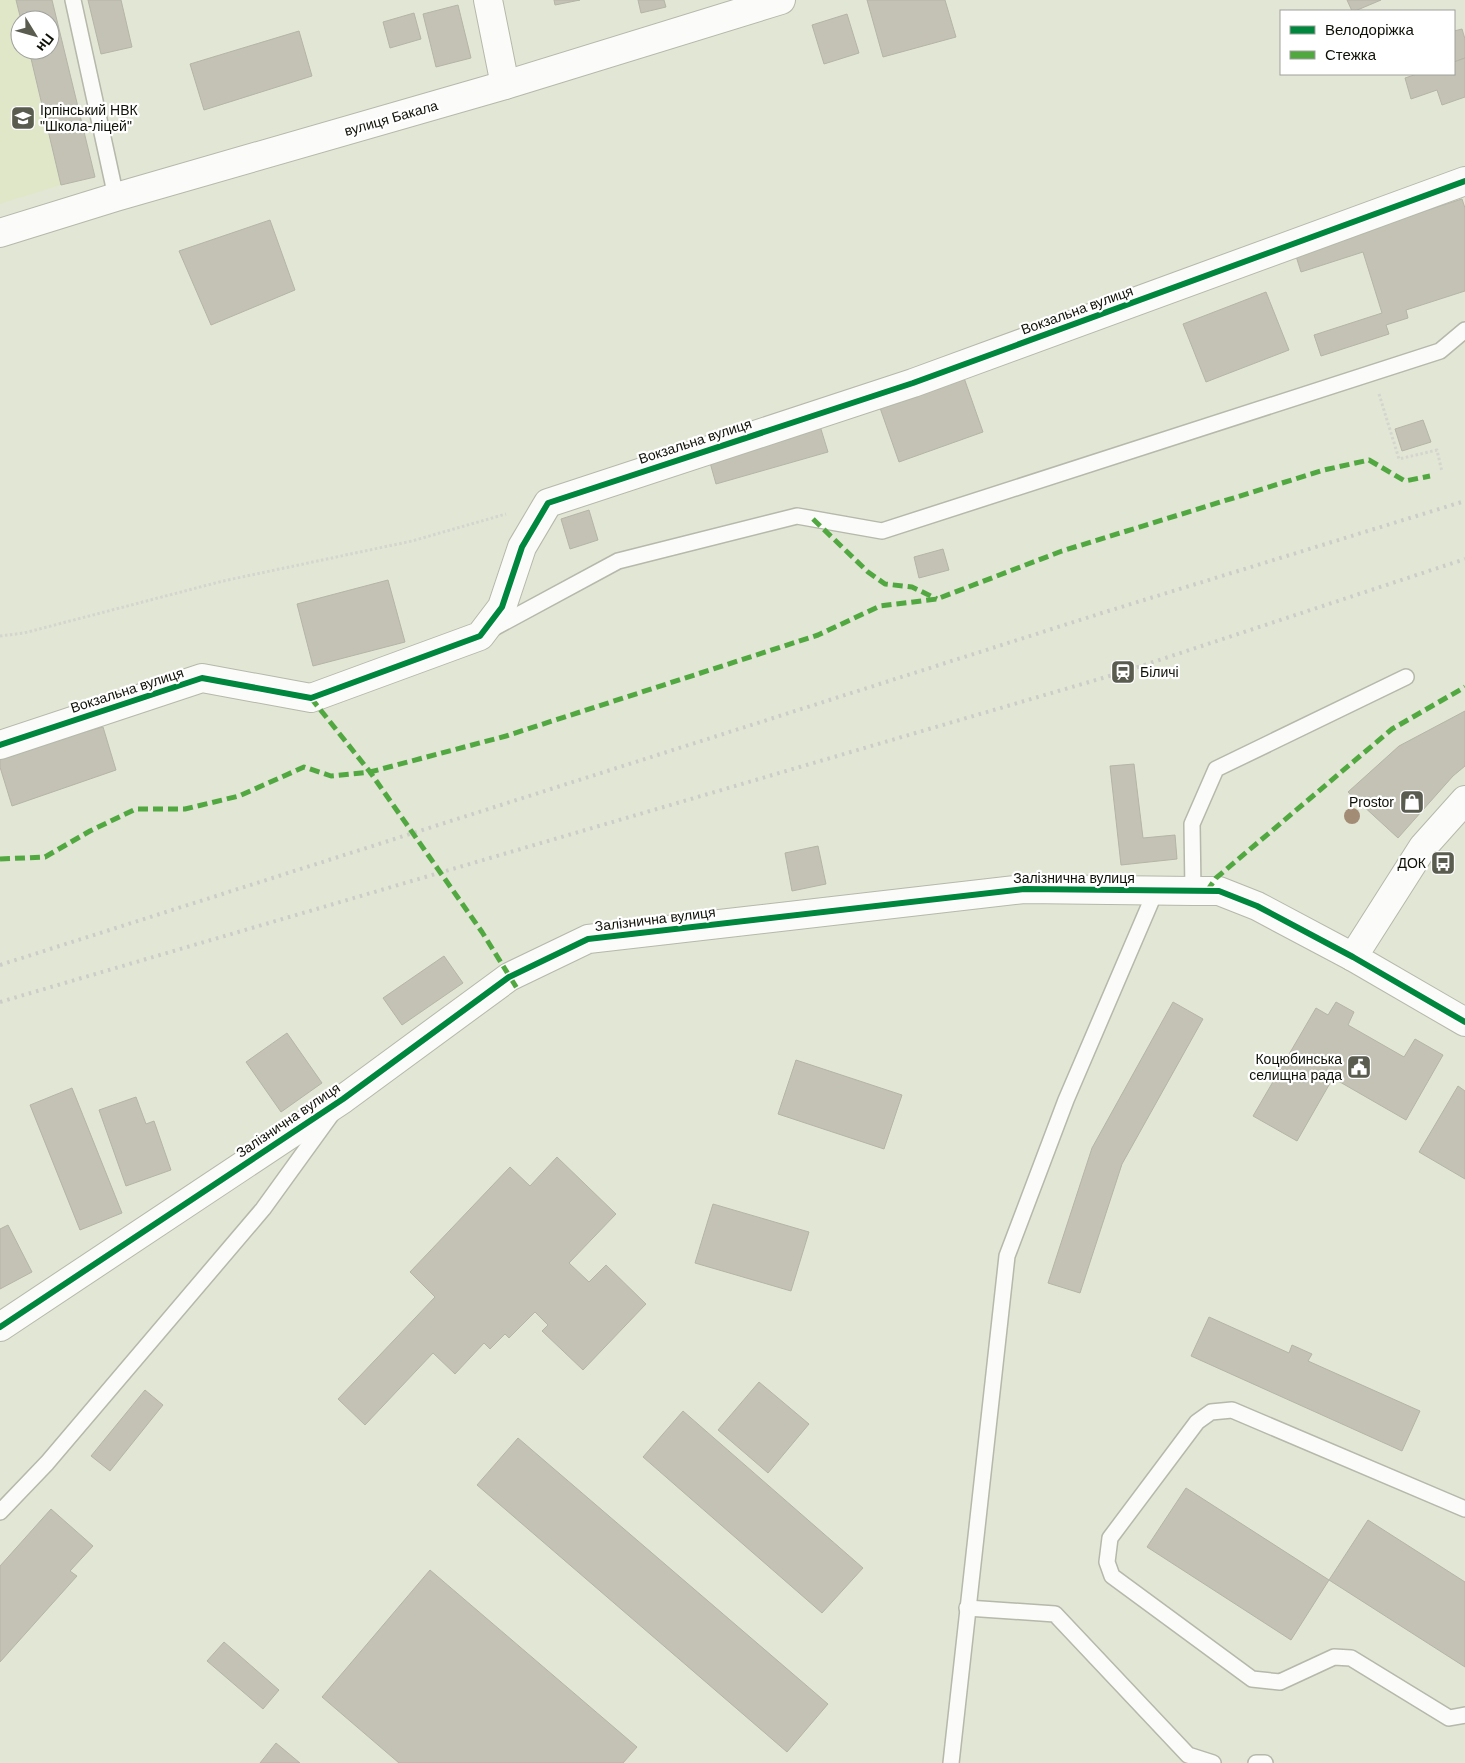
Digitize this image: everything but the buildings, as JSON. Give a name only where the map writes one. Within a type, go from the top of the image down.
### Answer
[{"type":"street","points":[[488,0],[505,86]]},
{"type":"street","name":"вулиця Бакала","points":[[0,233],[116,197],[505,86],[781,0]]},
{"type":"street","name":"Вокзальна вулиця","points":[[548,503],[913,383],[1465,181]]},
{"type":"street","points":[[480,636],[502,607],[522,547],[548,503]]},
{"type":"street","name":"Вокзальна вулиця","points":[[0,745],[202,678],[311,698],[480,636]]},
{"type":"street","points":[[1353,957],[1423,847],[1465,800]]},
{"type":"street","name":"Залізнична вулиця","points":[[0,1327],[342,1099],[509,978],[588,939],[1024,889],[1219,892],[1257,906],[1353,957],[1465,1022]]},
{"type":"lane","points":[[73,0],[116,197]]},
{"type":"lane","points":[[480,636],[618,561],[797,516],[882,531],[1440,351],[1465,330]]},
{"type":"lane","points":[[1192,891],[1192,824],[1216,769],[1406,677]]},
{"type":"lane","points":[[950,1763],[1007,1256],[1066,1100],[1156,890]]},
{"type":"lane","points":[[0,1512],[47,1463],[264,1209],[342,1099]]},
{"type":"lane","points":[[1465,1509],[1232,1410],[1212,1412],[1197,1422],[1110,1538],[1108,1562],[1112,1576],[1252,1679],[1280,1682],[1334,1657],[1351,1658],[1449,1718],[1465,1715]]},
{"type":"lane","points":[[967,1608],[1056,1614],[1188,1755],[1213,1763]]},
{"type":"lane","points":[[1256,1763],[1265,1763]]},
{"type":"path","points":[[1373,374],[1399,459],[1437,450],[1442,472]]},
{"type":"path","points":[[0,636],[24,633],[223,581],[412,541],[548,503]]},
{"type":"shaded area","name":"Ірпінський НВК \"Школа-ліцей\"","points":[[0,0],[16,0],[18,10],[10,10],[10,60],[31,60],[61,185],[0,204]]},
{"type":"railway","points":[[0,965],[1105,612],[1465,501]]},
{"type":"railway","points":[[0,1002],[1123,672],[1465,559]]},
{"type":"marked path","points":[[0,859],[45,857],[90,831],[136,809],[185,809],[239,796],[304,767],[331,776],[370,772],[506,736],[818,635],[880,606],[937,599],[1062,551],[1324,470],[1369,460],[1405,481],[1430,476]]},
{"type":"marked path","points":[[813,519],[868,572],[885,584],[912,587],[937,599]]},
{"type":"marked path","points":[[1207,891],[1216,878],[1392,729],[1465,687]]},
{"type":"marked path","points":[[311,698],[370,772],[482,932],[518,990]]},
{"type":"cycle path","points":[[0,745],[202,678],[311,698],[480,636],[502,607],[522,547],[548,503],[913,383],[1465,181]]},
{"type":"cycle path","points":[[0,1327],[343,1099],[509,977],[588,939],[1024,889],[1219,891],[1257,906],[1353,957],[1465,1022]]},
{"type":"place","name":"Ірпінський НВК \"Школа-ліцей\"","points":[[23,118]]},
{"type":"place","name":"Біличі","points":[[1123,672]]},
{"type":"place","name":"Prostor","points":[[1412,802]]},
{"type":"place","name":"ДОК","points":[[1443,863]]},
{"type":"place","name":"Коцюбинська селищна рада","points":[[1359,1067]]}]
